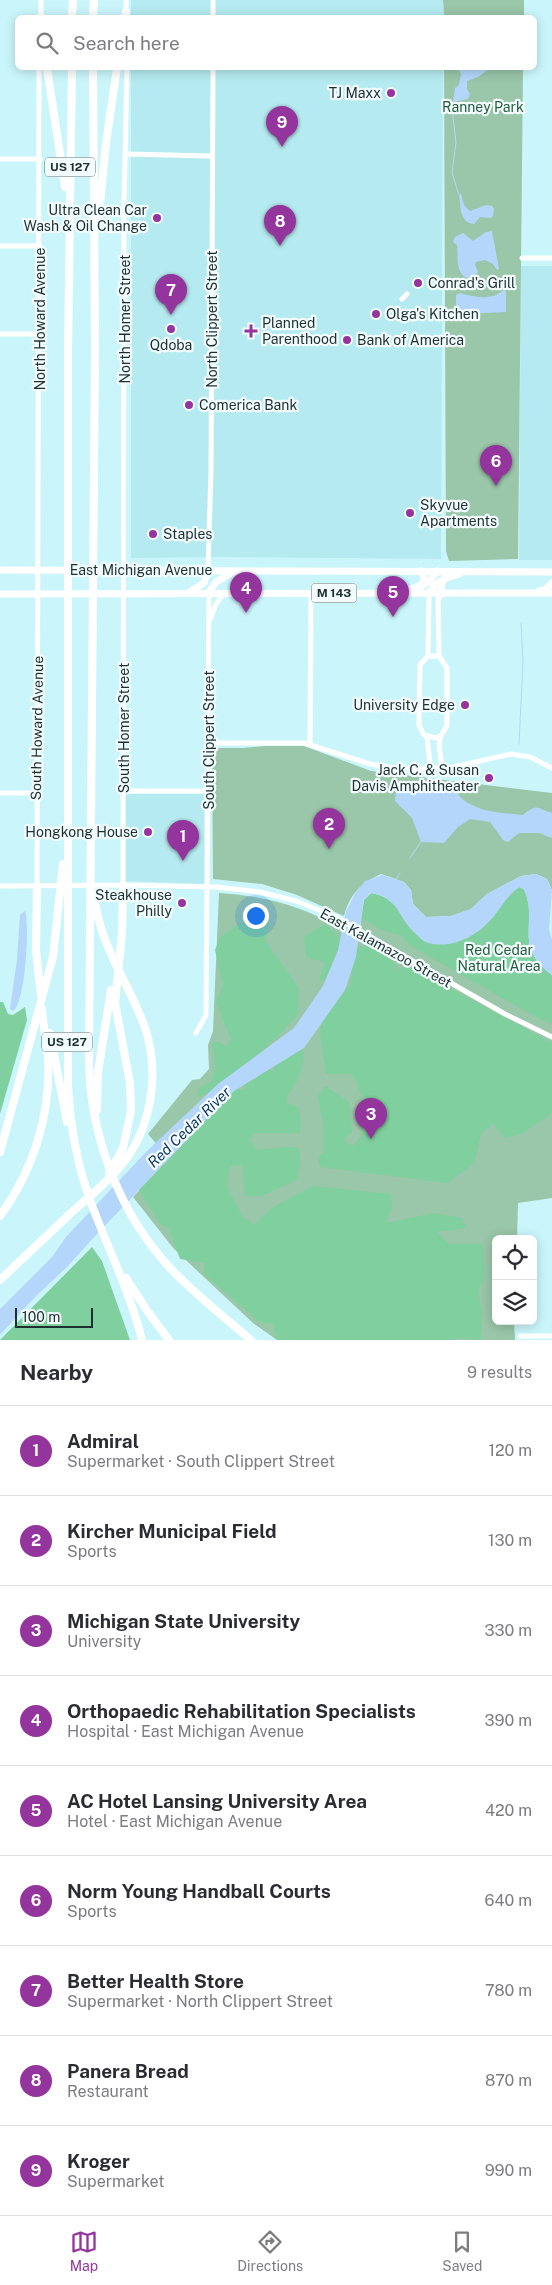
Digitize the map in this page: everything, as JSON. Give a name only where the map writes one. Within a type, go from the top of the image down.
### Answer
[{"type":"highway","points":[[72,15],[73,0]]},
{"type":"highway","points":[[93,15],[94,0]]},
{"type":"highway","points":[[47,70],[64,169],[69,266]]},
{"type":"highway","name":"US 127","points":[[72,70],[68,292],[67,772],[64,902],[68,1085],[78,1158],[84,1180],[106,1238],[129,1283],[151,1317],[169,1340]]},
{"type":"highway","name":"US 127","points":[[93,70],[95,381],[92,902],[89,1075],[94,1117],[106,1159],[131,1213],[144,1234],[170,1268],[251,1340]]},
{"type":"highway","points":[[94,266],[106,143],[117,70]]},
{"type":"highway","points":[[93,1192],[121,1153],[127,1137],[132,1112],[130,1083],[115,1009],[123,922],[123,885]]},
{"type":"highway","points":[[0,1216],[26,1172],[42,1128],[48,1075],[36,944],[37,886]]},
{"type":"highway","points":[[0,1152],[53,956],[64,902]]},
{"type":"highway","points":[[0,1280],[93,1192],[107,1182],[128,1157],[142,1128],[150,1100],[153,1073],[149,1043],[142,1020],[106,945],[92,902]]},
{"type":"highway","points":[[106,1159],[98,1113],[97,1080],[110,995],[120,954]]},
{"type":"highway","points":[[40,989],[65,1112],[78,1158]]},
{"type":"highway","points":[[106,1238],[130,1298],[142,1340]]},
{"type":"main road","name":"East Michigan Avenue","points":[[0,570],[552,572]]},
{"type":"main road","points":[[182,592],[192,591],[202,584],[208,571]]},
{"type":"main road","points":[[209,592],[212,585],[218,579],[238,571]]},
{"type":"main road","points":[[420,587],[424,580],[421,571]]},
{"type":"main road","points":[[396,594],[420,587],[430,581],[438,571]]},
{"type":"main road","points":[[429,593],[437,583],[446,578],[473,572]]},
{"type":"main road","points":[[444,593],[441,585],[446,578]]},
{"type":"main road","points":[[531,593],[546,588],[552,583]]},
{"type":"main road","name":"East Michigan Avenue","points":[[0,594],[124,592],[531,593]]},
{"type":"main road","name":"M 143","points":[[531,593],[552,593]]},
{"type":"street","points":[[41,0],[41,15]]},
{"type":"street","points":[[126,0],[126,15]]},
{"type":"street","points":[[213,0],[213,15]]},
{"type":"street","name":"North Howard Avenue","points":[[39,70],[39,570]]},
{"type":"street","name":"North Homer Street","points":[[124,571],[127,70]]},
{"type":"street","name":"North Clippert Street","points":[[208,571],[211,471],[213,70]]},
{"type":"street","points":[[125,154],[212,156]]},
{"type":"street","points":[[0,159],[40,159]]},
{"type":"street","points":[[0,246],[40,246]]},
{"type":"street","points":[[522,258],[552,258]]},
{"type":"street","points":[[0,334],[40,334]]},
{"type":"street","name":"South Howard Avenue","points":[[37,886],[36,793],[39,570]]},
{"type":"street","name":"South Homer Street","points":[[123,885],[124,571]]},
{"type":"street","name":"South Clippert Street","points":[[196,1033],[206,1015],[209,592]]},
{"type":"street","name":"South Clippert Street","points":[[210,624],[215,606],[225,592]]},
{"type":"street","points":[[310,744],[311,593]]},
{"type":"street","points":[[429,593],[428,656],[420,665],[419,725],[420,731],[427,738],[431,770]]},
{"type":"street","points":[[442,769],[439,744],[447,725],[447,668],[439,656],[438,598],[444,593]]},
{"type":"street","points":[[428,656],[439,656]]},
{"type":"street","points":[[427,738],[441,736]]},
{"type":"street","points":[[209,743],[310,744],[370,764],[402,769],[442,769],[511,754],[530,757],[552,768]]},
{"type":"street","points":[[123,792],[208,792]]},
{"type":"street","points":[[0,793],[36,793]]},
{"type":"street","name":"East Kalamazoo Street","points":[[0,886],[123,885],[207,887],[260,892],[296,901],[334,916],[505,1014],[552,1037]]},
{"type":"street","points":[[520,1336],[552,1336]]},
{"type":"shaded area","points":[[131,0],[443,0],[443,15],[131,15]]},
{"type":"shaded area","points":[[131,70],[443,70],[441,559],[131,558]]},
{"type":"shaded area","points":[[521,266],[552,266],[552,560],[519,560]]},
{"type":"shaded area","points":[[125,794],[204,794],[205,884],[126,881]]},
{"type":"green space","points":[[443,0],[524,0],[524,15],[444,15]]},
{"type":"green space","name":"Ranney Park","points":[[444,70],[523,70],[518,559],[449,561],[446,551]]},
{"type":"green space","points":[[304,746],[371,771],[552,793],[552,890],[547,879],[536,874],[521,876],[487,894],[471,909],[451,916],[426,917],[413,904],[411,890],[404,882],[381,874],[357,890],[346,908],[344,916],[297,895],[262,884],[213,879],[212,748]]},
{"type":"green space","name":"Red Cedar Natural Area","points":[[519,887],[524,889],[528,901],[529,933],[533,954],[540,964],[552,975],[552,1024],[532,1015],[409,945],[401,935],[384,931],[361,918],[364,900],[371,893],[389,900],[400,913],[406,925],[493,917],[511,892]]},
{"type":"green space","name":"Red Cedar Natural Area","points":[[219,893],[276,901],[292,906],[309,912],[360,939],[361,918],[396,904],[545,970],[552,975],[552,1198],[518,1203],[517,1235],[492,1235],[492,1325],[514,1325],[515,1340],[277,1340],[253,1323],[174,1249],[133,1197],[169,1159],[148,1134],[192,1080],[200,1079],[209,1069],[208,1045],[213,1031]]},
{"type":"green space","points":[[263,909],[269,924],[265,940],[299,988],[298,1014],[278,1036],[220,1088],[197,1097],[199,1087],[211,1082],[216,1066],[212,1044],[219,1041],[226,1047],[231,1039],[216,1003],[223,984],[215,950],[220,937]]},
{"type":"green space","points":[[325,924],[346,942],[332,976],[319,982],[324,962],[306,957],[304,937]]},
{"type":"green space","points":[[368,945],[388,954],[398,969],[409,966],[552,1043],[552,1113],[523,1133],[505,1138],[494,1124],[481,1133],[475,1162],[448,1183],[320,1167],[318,1158],[324,1151],[324,1128],[318,1096],[325,1086],[349,1102],[352,1132],[343,1140],[353,1146],[368,1127],[366,1104],[352,1074],[326,1074],[320,1033],[323,1011],[351,984],[353,949]]},
{"type":"green space","points":[[0,1002],[3,1002],[8,1014],[13,1015],[25,1007],[27,1020],[0,1114]]},
{"type":"green space","points":[[303,1043],[301,1070],[289,1093],[287,1103],[298,1106],[301,1119],[300,1133],[254,1133],[250,1140],[257,1150],[285,1147],[299,1148],[300,1168],[297,1180],[262,1196],[246,1196],[242,1165],[230,1166],[227,1186],[243,1217],[254,1225],[275,1206],[313,1186],[391,1194],[392,1207],[386,1223],[434,1213],[462,1218],[467,1228],[437,1232],[449,1244],[482,1244],[485,1277],[478,1291],[482,1312],[481,1340],[460,1338],[453,1340],[277,1340],[273,1324],[260,1322],[204,1274],[205,1263],[180,1259],[168,1227],[161,1225],[136,1185],[235,1088],[244,1090],[246,1079],[265,1067],[275,1072],[274,1061]]},
{"type":"green space","points":[[92,1247],[102,1261],[130,1340],[0,1340]]},
{"type":"water","points":[[459,70],[487,70],[478,77],[467,81],[467,89],[470,94],[468,99],[453,102],[455,88],[459,85],[461,74]]},
{"type":"water","points":[[461,194],[464,205],[470,211],[486,205],[492,206],[494,209],[493,216],[491,218],[480,217],[474,224],[469,223],[463,217],[459,195]]},
{"type":"water","points":[[492,231],[499,269],[497,270],[493,264],[485,260],[476,262],[475,265],[478,272],[475,276],[468,279],[459,268],[457,245],[453,242],[455,237],[463,233],[473,241],[486,232]]},
{"type":"water","points":[[503,290],[506,292],[506,312],[462,314],[456,310],[456,295],[460,293],[477,297],[488,297],[494,296]]},
{"type":"water","points":[[447,787],[468,803],[488,811],[523,815],[532,809],[538,808],[552,813],[552,838],[539,833],[519,833],[508,842],[503,840],[490,822],[470,819],[458,827],[444,843],[421,842],[412,818],[395,801],[396,791],[406,788]]},
{"type":"water","name":"Red Cedar River","points":[[536,874],[547,879],[552,891],[549,929],[552,940],[552,975],[540,964],[533,954],[529,933],[528,902],[524,890],[520,887],[509,896],[494,916],[481,929],[464,940],[445,944],[424,941],[410,928],[393,904],[380,895],[370,893],[364,900],[356,957],[345,990],[304,1048],[234,1091],[0,1335],[0,1309],[52,1257],[66,1237],[147,1151],[218,1084],[294,1028],[323,986],[338,950],[346,911],[356,892],[365,881],[382,875],[404,882],[411,891],[413,905],[426,917],[451,916],[471,909],[487,894],[521,876]]},
{"type":"water","points":[[25,911],[27,947],[25,964],[21,995],[13,1011],[10,1009],[17,959],[20,915]]},
{"type":"waterway","points":[[453,102],[456,143],[452,173],[459,195]]},
{"type":"waterway","points":[[519,744],[523,662],[521,623]]},
{"type":"waterway","points":[[410,858],[421,842]]},
{"type":"waterway","points":[[396,879],[400,873]]},
{"type":"place","name":"TJ Maxx","points":[[391,93]]},
{"type":"place","name":"Kroger","points":[[282,147]]},
{"type":"place","name":"Ultra Clean Car Wash & Oil Change","points":[[157,218]]},
{"type":"place","name":"Panera Bread","points":[[280,246]]},
{"type":"place","name":"Conrad's Grill","points":[[418,283]]},
{"type":"place","name":"Olga's Kitchen","points":[[376,314]]},
{"type":"place","name":"Better Health Store","points":[[171,315]]},
{"type":"place","name":"Qdoba","points":[[171,329]]},
{"type":"place","name":"Planned Parenthood","points":[[251,331]]},
{"type":"place","name":"Bank of America","points":[[347,340]]},
{"type":"place","name":"Comerica Bank","points":[[189,405]]},
{"type":"place","name":"Norm Young Handball Courts","points":[[496,486]]},
{"type":"place","name":"Skyvue Apartments","points":[[410,513]]},
{"type":"place","name":"Staples","points":[[153,534]]},
{"type":"place","name":"Orthopaedic Rehabilitation Specialists","points":[[246,613]]},
{"type":"place","name":"AC Hotel Lansing University Area","points":[[393,617]]},
{"type":"place","name":"University Edge","points":[[465,705]]},
{"type":"place","name":"Jack C. & Susan Davis Amphitheater","points":[[489,778]]},
{"type":"place","name":"Hongkong House","points":[[148,832]]},
{"type":"place","name":"Kircher Municipal Field","points":[[329,849]]},
{"type":"place","name":"Admiral","points":[[183,861]]},
{"type":"place","name":"Steakhouse Philly","points":[[182,903]]},
{"type":"place","name":"Michigan State University","points":[[371,1139]]}]
